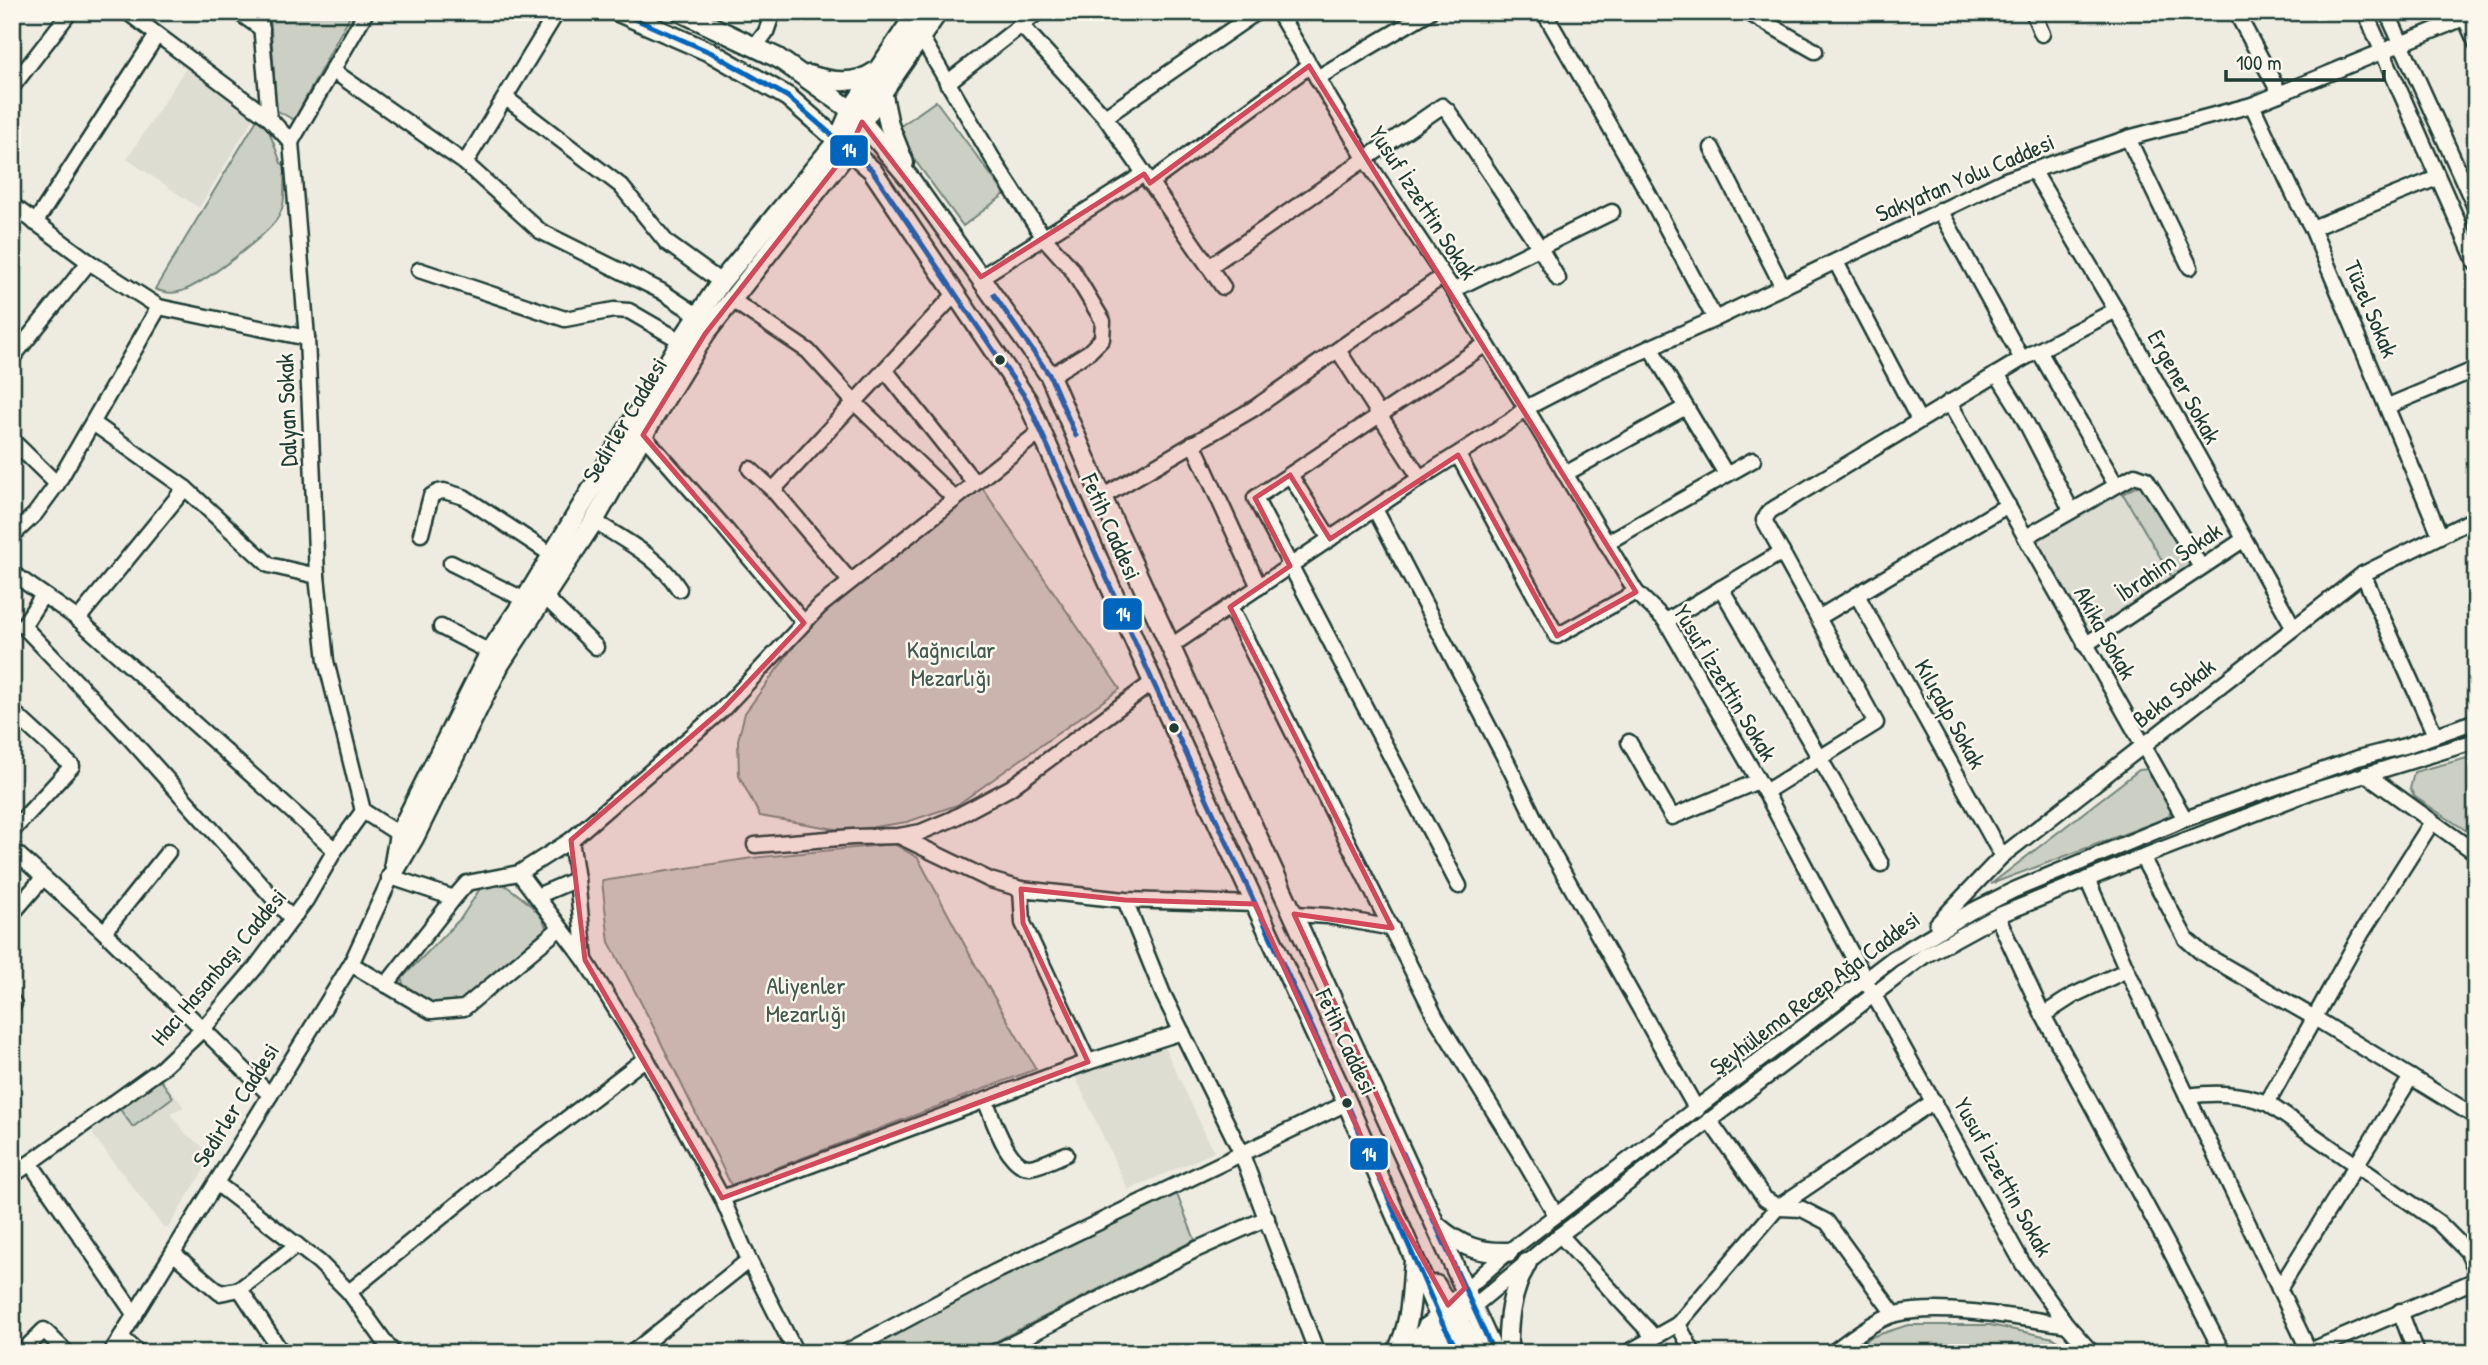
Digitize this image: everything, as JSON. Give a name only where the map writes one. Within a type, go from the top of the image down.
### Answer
[{"type":"main road","name":"Fetih Caddesi","points":[[618,12],[712,53],[788,97],[872,170],[1027,400],[1458,1353]]},
{"type":"main road","name":"Fetih Caddesi","points":[[681,12],[778,58],[857,116],[910,179],[1050,376],[1102,497],[1494,1353]]},
{"type":"main road","name":"Sedirler Caddesi","points":[[391,877],[399,834],[490,652],[636,431],[844,145],[878,69],[916,12]]},
{"type":"main road","name":"Sedirler Caddesi","points":[[857,116],[883,91],[938,12]]},
{"type":"main road","points":[[798,71],[845,82],[866,78],[878,69]]},
{"type":"main road","points":[[883,91],[889,125],[910,179]]},
{"type":"main road","name":"Sedirler Caddesi","points":[[391,877],[414,838],[500,664],[594,521],[681,341],[721,282],[844,145]]},
{"type":"main road","points":[[1391,1202],[1408,1225],[1441,1296],[1443,1319],[1476,1353]]},
{"type":"main road","points":[[1435,1224],[1451,1238],[1469,1248],[1488,1253],[1508,1252]]},
{"type":"main road","points":[[1396,1353],[1406,1329],[1414,1256]]},
{"type":"main road","points":[[1508,1353],[1510,1305],[1514,1286],[1527,1263]]},
{"type":"main road","points":[[1443,1319],[1456,1309],[1474,1307]]},
{"type":"street","points":[[12,87],[70,12]]},
{"type":"street","points":[[127,12],[269,118],[291,142],[366,12]]},
{"type":"street","points":[[238,12],[262,29]]},
{"type":"street","points":[[260,12],[269,118]]},
{"type":"street","points":[[465,163],[557,12]]},
{"type":"street","points":[[754,48],[766,32],[773,12]]},
{"type":"street","points":[[947,83],[1038,12]]},
{"type":"street","points":[[1105,117],[1257,12]]},
{"type":"street","name":"Yusuf İzzettin Sokak","points":[[1278,12],[1366,160],[1453,290],[1526,408],[1636,592],[1666,621],[1761,786],[2023,1264],[2067,1325],[2092,1353]]},
{"type":"street","points":[[981,277],[1147,179],[1313,72],[1429,12]]},
{"type":"street","points":[[1544,12],[1648,192],[1715,319]]},
{"type":"street","points":[[1747,12],[1815,51]]},
{"type":"street","points":[[2033,12],[2042,34]]},
{"type":"street","points":[[2236,12],[2280,94]]},
{"type":"street","points":[[2365,12],[2476,263]]},
{"type":"street","points":[[2387,12],[2476,209]]},
{"type":"street","points":[[2470,16],[2476,43]]},
{"type":"street","name":"Sakyatan Yolu Caddesi","points":[[1171,646],[1526,408],[1650,347],[1836,262],[1940,210],[2033,170],[2128,138],[2252,104],[2381,51],[2444,19],[2470,16]]},
{"type":"street","points":[[1021,25],[1105,117],[1223,287]]},
{"type":"street","points":[[35,223],[157,34]]},
{"type":"street","points":[[921,37],[975,131],[1044,238],[1071,268],[1103,321],[1102,340],[1089,352],[1050,376]]},
{"type":"street","points":[[332,70],[465,163],[540,232],[661,290],[699,316]]},
{"type":"street","points":[[506,98],[621,186],[667,243],[721,282]]},
{"type":"street","name":"Tüzel Sokak","points":[[2252,104],[2312,228],[2440,535]]},
{"type":"street","points":[[1209,267],[1442,106],[1540,248],[1558,279]]},
{"type":"street","points":[[2128,138],[2190,267]]},
{"type":"street","name":"Dalyan Sokak","points":[[291,142],[307,338],[317,576],[326,661],[363,811]]},
{"type":"street","points":[[1712,148],[1783,287]]},
{"type":"street","name":"Ergener Sokak","points":[[2033,170],[2116,310],[2242,540],[2294,628]]},
{"type":"street","points":[[2312,228],[2437,178]]},
{"type":"street","points":[[12,205],[89,262],[159,307],[307,338]]},
{"type":"street","points":[[1940,210],[2022,359]]},
{"type":"street","points":[[1453,290],[1612,212]]},
{"type":"street","points":[[12,358],[89,262]]},
{"type":"street","points":[[1836,262],[1919,420]]},
{"type":"street","points":[[419,270],[565,319],[614,310],[629,311],[681,341]]},
{"type":"street","points":[[1102,497],[1253,409],[1443,276]]},
{"type":"street","points":[[773,490],[856,404],[956,293]]},
{"type":"street","points":[[732,300],[808,351],[856,404],[954,498]]},
{"type":"street","points":[[12,536],[35,514],[57,484],[159,307]]},
{"type":"street","points":[[1629,741],[1672,817],[1761,786],[1819,758],[1876,723],[1764,520],[1770,511],[1949,402],[2022,359],[2116,310]]},
{"type":"street","points":[[1459,886],[1255,498],[1486,344]]},
{"type":"street","points":[[1650,347],[1726,474]]},
{"type":"street","points":[[1338,350],[1420,478]]},
{"type":"street","points":[[2039,351],[2116,485]]},
{"type":"street","points":[[2388,406],[2476,369]]},
{"type":"street","points":[[886,371],[974,482]]},
{"type":"street","points":[[1997,374],[2019,410],[2071,510]]},
{"type":"street","name":"Akika Sokak","points":[[1949,402],[2185,819]]},
{"type":"street","points":[[1565,474],[1686,407]]},
{"type":"street","points":[[93,423],[185,488],[269,565],[317,576]]},
{"type":"street","points":[[636,431],[722,525],[804,623]]},
{"type":"street","points":[[386,985],[467,883],[519,873],[571,840],[723,709],[804,623],[850,581],[1041,431]]},
{"type":"street","points":[[12,440],[57,484]]},
{"type":"street","points":[[1193,443],[1259,587]]},
{"type":"street","points":[[1458,455],[1557,636],[1636,592]]},
{"type":"street","points":[[1606,543],[1753,460]]},
{"type":"street","points":[[750,468],[773,490],[850,581]]},
{"type":"street","points":[[1290,475],[1330,539]]},
{"type":"street","points":[[2026,537],[2135,475],[2146,479],[2201,568]]},
{"type":"street","points":[[78,619],[185,488]]},
{"type":"street","points":[[421,534],[431,496],[444,492],[464,497],[552,555]]},
{"type":"street","points":[[1818,618],[2008,505]]},
{"type":"street","points":[[1375,509],[1546,842],[1697,1110]]},
{"type":"street","name":"Beka Sokak","points":[[1925,937],[2002,856],[2362,574],[2476,518]]},
{"type":"street","points":[[594,521],[654,559],[669,573],[679,589]]},
{"type":"street","name":"İbrahim Sokak","points":[[2085,645],[2242,540]]},
{"type":"street","points":[[1666,621],[1782,552]]},
{"type":"street","points":[[451,563],[525,600]]},
{"type":"street","points":[[12,573],[78,619],[335,850]]},
{"type":"street","points":[[2362,574],[2435,736]]},
{"type":"street","points":[[1721,588],[1881,864]]},
{"type":"street","points":[[43,595],[23,626],[127,735],[292,919]]},
{"type":"street","points":[[543,595],[596,647]]},
{"type":"street","name":"Kılıçalp Sokak","points":[[1857,595],[2002,856]]},
{"type":"street","points":[[1230,607],[1436,1018],[1556,1215]]},
{"type":"street","points":[[441,628],[490,652]]},
{"type":"street","points":[[755,845],[899,836],[921,832],[1010,788],[1153,682]]},
{"type":"street","points":[[12,711],[72,766],[12,831]]},
{"type":"street","name":"Şeyhülema Recep Ağa Caddesi","points":[[1417,1353],[1465,1288],[1508,1252],[1865,979],[1925,937],[2014,890],[2185,819],[2358,758],[2476,721]]},
{"type":"street","name":"Şeyhülema Recep Ağa Caddesi","points":[[1474,1307],[1560,1236],[1924,956],[1997,916],[2313,790],[2476,741]]},
{"type":"street","points":[[2366,774],[2476,853]]},
{"type":"street","points":[[363,811],[399,834]]},
{"type":"street","name":"Hacı Hasanbaşı Caddesi","points":[[12,1176],[161,1069],[203,1029],[256,967],[306,900],[335,850],[363,811]]},
{"type":"street","points":[[2267,1103],[2361,934],[2432,822]]},
{"type":"street","points":[[899,836],[990,880],[1021,889],[1125,900],[1255,904]]},
{"type":"street","points":[[571,840],[585,960]]},
{"type":"street","points":[[12,849],[104,932],[270,1095]]},
{"type":"street","points":[[104,932],[168,852]]},
{"type":"street","points":[[2142,857],[2186,939],[2202,953],[2476,1117]]},
{"type":"street","points":[[519,873],[585,960],[646,1058],[722,1198],[796,1353]]},
{"type":"street","points":[[391,877],[454,898]]},
{"type":"street","name":"Sedirler Caddesi","points":[[111,1353],[351,964],[391,877]]},
{"type":"street","points":[[12,914],[43,878]]},
{"type":"street","points":[[537,896],[577,879]]},
{"type":"street","points":[[2087,879],[2127,970],[2307,1352],[2476,1280]]},
{"type":"street","points":[[1021,889],[1023,923],[1088,1062]]},
{"type":"street","points":[[1125,900],[1163,994],[1241,1152],[1317,1353]]},
{"type":"street","points":[[1294,914],[1328,916],[1392,928]]},
{"type":"street","points":[[1997,916],[2043,1015],[2168,1246],[2222,1353]]},
{"type":"street","points":[[351,964],[431,1011],[464,1008],[560,928]]},
{"type":"street","points":[[2043,1015],[2074,995],[2127,970]]},
{"type":"street","points":[[722,1198],[1088,1062],[1182,1032]]},
{"type":"street","points":[[349,1292],[497,1172],[646,1058]]},
{"type":"street","points":[[2279,1289],[2411,1077]]},
{"type":"street","points":[[2187,1096],[2214,1092],[2243,1095],[2267,1103],[2438,1222],[2467,1251],[2476,1270]]},
{"type":"street","points":[[1627,1353],[1678,1324],[1778,1207],[1934,1101]]},
{"type":"street","points":[[986,1102],[1010,1157],[1022,1166],[1031,1167],[1066,1154]]},
{"type":"street","points":[[844,1353],[995,1272],[1347,1103]]},
{"type":"street","points":[[1709,1121],[1765,1199],[1778,1207],[1802,1209],[1827,1222],[1894,1314]]},
{"type":"street","points":[[30,1163],[135,1315]]},
{"type":"street","points":[[216,1183],[319,1262],[349,1292],[393,1353]]},
{"type":"street","points":[[994,1353],[1195,1250],[1267,1218]]},
{"type":"street","points":[[1560,1236],[1654,1337]]},
{"type":"street","points":[[173,1253],[220,1293],[240,1289],[297,1245]]},
{"type":"street","points":[[632,1353],[749,1259]]},
{"type":"street","points":[[240,1289],[282,1353]]},
{"type":"street","points":[[1832,1353],[1849,1339],[1894,1314],[1930,1310],[1995,1315],[2067,1325]]},
{"type":"street","points":[[2400,1311],[2416,1353]]},
{"type":"street","name":"Şeyhülema Recep Ağa Caddesi","points":[[1403,1353],[1443,1319]]},
{"type":"street","points":[[1678,1324],[1693,1353]]},
{"type":"street","points":[[21,1353],[44,1330],[67,1353]]},
{"type":"street","points":[[121,1337],[139,1353]]},
{"type":"highlighted area","points":[[1309,66],[1636,592],[1557,636],[1458,455],[1330,539],[1290,475],[1255,498],[1290,566],[1230,607],[1392,928],[1294,914],[1465,1288],[1448,1305],[1391,1202],[1255,904],[1125,900],[1021,889],[1023,923],[1088,1062],[722,1198],[585,960],[571,840],[723,709],[804,623],[643,435],[705,334],[849,150],[862,122],[981,277],[1144,174],[1150,183]]},
{"type":"shaded area","points":[[190,62],[256,114],[199,208],[127,159]]},
{"type":"shaded area","points":[[2141,484],[2163,522],[2167,520],[2193,564],[2087,631],[2036,542],[2037,537],[2121,491],[2124,494]]},
{"type":"shaded area","points":[[1163,1044],[1214,1152],[1128,1190],[1074,1074]]},
{"type":"shaded area","points":[[160,1076],[184,1107],[170,1113],[186,1134],[213,1155],[168,1228],[163,1227],[93,1135],[94,1125]]},
{"type":"green space","points":[[270,12],[352,12],[294,120],[276,110]]},
{"type":"green space","points":[[936,101],[1005,194],[963,226],[903,144],[898,128]]},
{"type":"green space","points":[[258,118],[269,131],[281,163],[287,167],[283,204],[277,219],[247,248],[192,287],[172,293],[155,289]]},
{"type":"green space","points":[[2141,484],[2163,522],[2167,520],[2193,564],[2172,577],[2123,494]]},
{"type":"green space","name":"Kağnıcılar Mezarlığı","points":[[981,486],[1120,689],[957,805],[907,822],[847,831],[760,816],[739,776],[738,740],[745,713],[800,638],[835,603]]},
{"type":"green space","points":[[2471,757],[2476,769],[2476,837],[2415,797],[2410,789],[2414,772]]},
{"type":"green space","points":[[2148,769],[2171,809],[2169,817],[1991,884],[2139,770]]},
{"type":"green space","name":"Aliyenler Mezarlığı","points":[[894,844],[918,858],[1036,1069],[731,1185],[609,942],[602,881],[752,858]]},
{"type":"green space","points":[[495,879],[532,907],[544,921],[546,928],[461,1003],[436,1004],[403,985],[402,978],[461,918],[483,884]]},
{"type":"green space","points":[[159,1078],[173,1097],[133,1127],[119,1108]]},
{"type":"green space","points":[[1176,1192],[1195,1240],[973,1353],[862,1353],[988,1282]]},
{"type":"green space","points":[[1908,1325],[1990,1325],[2054,1338],[2069,1353],[1850,1353],[1871,1337]]},
{"type":"transit line","name":"14","points":[[619,12],[712,53],[788,97],[872,170],[1027,400],[1153,682],[1347,1103],[1441,1320],[1459,1353]]},
{"type":"transit line","name":"14","points":[[994,295],[1050,376],[1076,436]]},
{"type":"transit line","name":"14","points":[[1403,1153],[1494,1353]]}]
